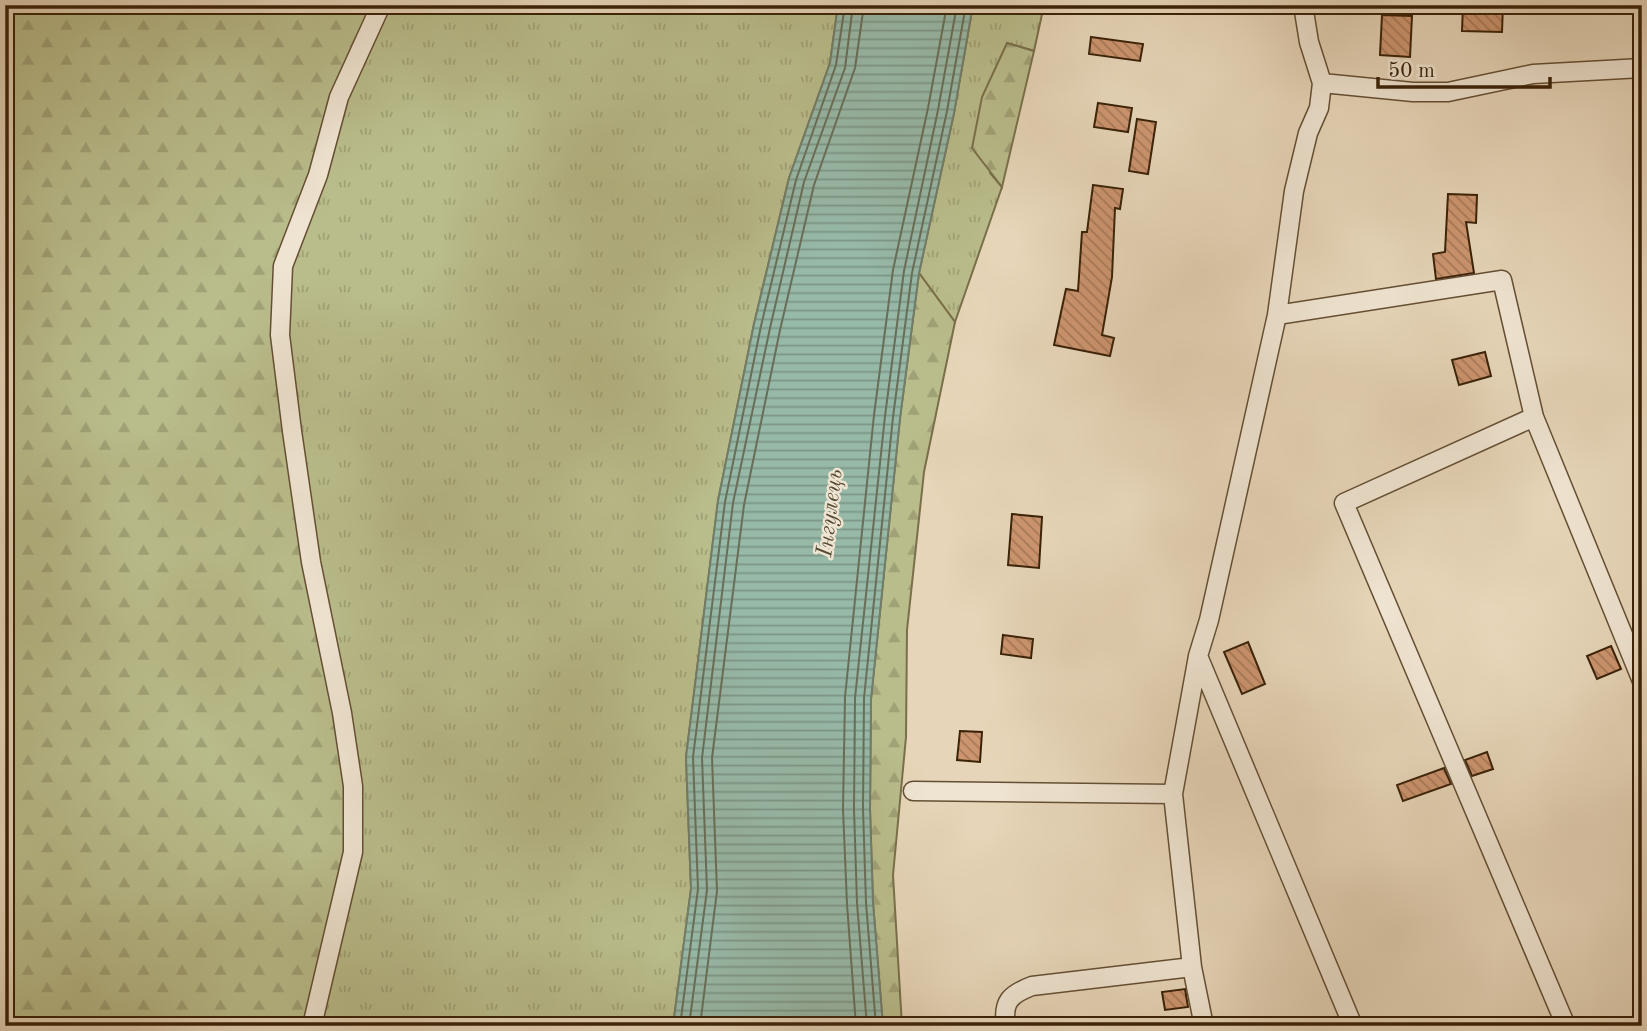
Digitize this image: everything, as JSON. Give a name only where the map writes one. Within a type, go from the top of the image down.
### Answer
[{"type":"street","points":[[312,1026],[353,852],[353,786],[342,713],[311,562],[292,431],[280,335],[283,266],[318,175],[339,97],[381,5]]},
{"type":"street","points":[[1203,1026],[1192,967],[1173,794],[1198,656],[1209,620],[1277,315],[1294,191],[1308,133],[1319,108],[1322,83],[1309,42],[1303,5]]},
{"type":"street","points":[[1322,83],[1413,92],[1448,92],[1533,74],[1642,68]]},
{"type":"street","points":[[1277,315],[1502,280],[1534,418],[1642,681]]},
{"type":"street","points":[[1534,418],[1344,503],[1566,1026]]},
{"type":"street","points":[[1198,656],[1353,1026]]},
{"type":"street","points":[[913,791],[1173,794]]},
{"type":"street","points":[[1006,1026],[1006,1008],[1010,999],[1016,992],[1032,986],[1192,967]]},
{"type":"green space","points":[[5,5],[381,5],[283,266],[280,335],[326,644],[353,852],[312,1026],[5,1026]]},
{"type":"green space","points":[[338,5],[838,5],[830,63],[789,178],[754,324],[718,501],[686,757],[691,889],[673,1026],[312,1026],[292,431],[283,266]]},
{"type":"green space","points":[[973,5],[1044,5],[1034,51],[1007,43],[990,173],[1002,187],[955,322],[919,273],[954,113]]},
{"type":"green space","points":[[1007,43],[1034,51],[1002,187],[972,148],[982,97]]},
{"type":"green space","points":[[919,273],[955,322],[924,472],[907,630],[906,737],[893,875],[902,1026],[883,1026],[873,903],[871,699],[900,418]]},
{"type":"water","name":"Інгулець","points":[[838,5],[973,5],[954,113],[919,273],[900,418],[871,699],[873,903],[883,1026],[673,1026],[691,889],[686,757],[718,501],[754,324],[789,178],[830,63]]},
{"type":"building","points":[[1463,5],[1503,5],[1502,32],[1462,31]]},
{"type":"building","points":[[1382,15],[1412,16],[1410,57],[1380,55]]},
{"type":"building","points":[[1091,37],[1143,44],[1140,61],[1089,54]]},
{"type":"building","points":[[1098,103],[1132,108],[1128,132],[1094,127]]},
{"type":"building","points":[[1137,119],[1156,122],[1148,174],[1129,171]]},
{"type":"building","points":[[1093,185],[1123,189],[1120,209],[1115,208],[1112,277],[1102,335],[1114,338],[1110,356],[1054,345],[1066,289],[1078,291],[1082,232],[1087,232]]},
{"type":"building","points":[[1448,194],[1477,195],[1476,223],[1466,222],[1474,273],[1436,279],[1433,254],[1445,252]]},
{"type":"building","points":[[1485,352],[1491,376],[1459,385],[1452,360]]},
{"type":"building","points":[[1012,514],[1042,517],[1039,568],[1008,565]]},
{"type":"building","points":[[1003,635],[1033,639],[1031,658],[1001,654]]},
{"type":"building","points":[[1248,642],[1265,684],[1242,694],[1224,652]]},
{"type":"building","points":[[1611,646],[1621,669],[1597,679],[1587,656]]},
{"type":"building","points":[[960,731],[982,732],[980,762],[957,760]]},
{"type":"building","points":[[1487,752],[1493,769],[1472,776],[1465,760]]},
{"type":"building","points":[[1444,768],[1451,784],[1403,801],[1397,785]]},
{"type":"building","points":[[1185,989],[1188,1007],[1165,1010],[1162,992]]}]
